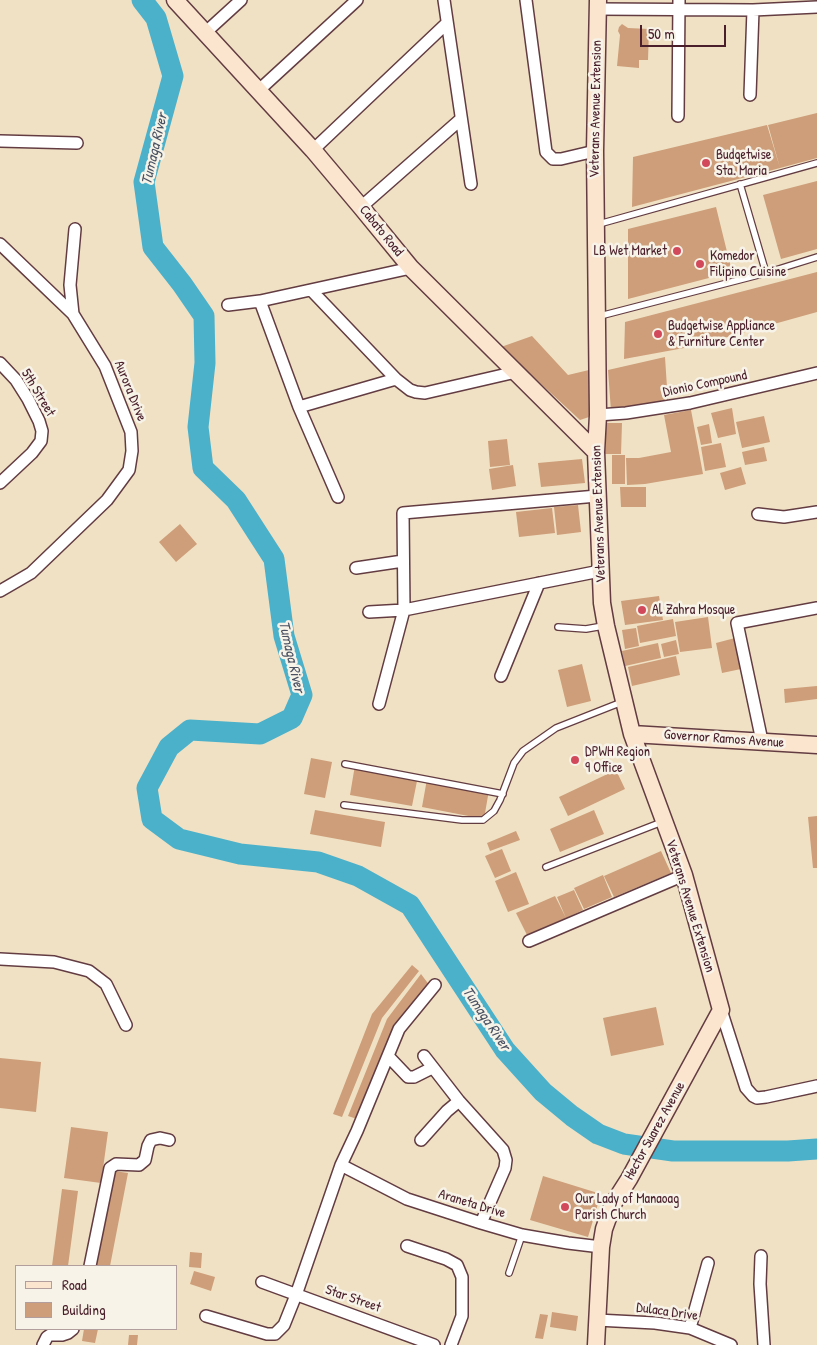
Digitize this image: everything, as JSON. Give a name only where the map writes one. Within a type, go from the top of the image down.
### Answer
[{"type":"main road","name":"Cabato Road","points":[[176,0],[313,150],[411,268],[596,452]]},
{"type":"main road","name":"Veterans Avenue Extension","points":[[598,5],[595,151],[598,414],[596,452],[602,603],[632,734],[684,875],[721,1010]]},
{"type":"main road","name":"Governor Ramos Avenue","points":[[632,734],[817,745]]},
{"type":"main road","name":"Hector Suarez Avenue","points":[[596,1345],[601,1247],[604,1229],[614,1204],[721,1010]]},
{"type":"street","points":[[206,32],[241,0]]},
{"type":"street","points":[[258,91],[357,0]]},
{"type":"street","points":[[526,0],[546,152],[554,158],[561,159],[595,151]]},
{"type":"street","points":[[442,2],[447,23],[471,184]]},
{"type":"street","points":[[678,116],[679,4]]},
{"type":"street","points":[[598,5],[733,5],[752,10],[817,7]]},
{"type":"street","points":[[750,95],[752,10]]},
{"type":"street","points":[[313,150],[447,23]]},
{"type":"street","points":[[361,207],[461,119]]},
{"type":"street","points":[[0,141],[77,143]]},
{"type":"street","points":[[73,314],[70,285],[75,228]]},
{"type":"street","name":"Aurora Drive","points":[[0,244],[73,314],[104,366],[130,432],[132,450],[129,470],[107,500],[31,573],[0,591]]},
{"type":"street","points":[[228,305],[312,291],[411,268]]},
{"type":"street","points":[[312,291],[396,379],[410,390],[425,393],[516,372]]},
{"type":"street","points":[[260,301],[299,407],[338,497]]},
{"type":"street","name":"5th Street","points":[[0,363],[16,380],[39,420],[42,430],[41,442],[0,483]]},
{"type":"street","name":"Dionio Compound","points":[[598,414],[626,414],[690,403],[817,373]]},
{"type":"street","points":[[299,407],[396,379]]},
{"type":"street","points":[[379,704],[404,610],[402,514],[597,496]]},
{"type":"street","points":[[758,514],[784,516],[817,512]]},
{"type":"street","points":[[356,568],[403,561]]},
{"type":"street","points":[[369,612],[404,610],[600,571]]},
{"type":"street","points":[[501,676],[539,583]]},
{"type":"street","points":[[762,741],[737,623],[817,608]]},
{"type":"street","points":[[529,941],[684,875]]},
{"type":"street","points":[[0,959],[54,962],[89,971],[106,984],[126,1025]]},
{"type":"street","points":[[206,1316],[267,1334],[275,1334],[284,1325],[341,1165],[399,1029],[434,985]]},
{"type":"street","points":[[721,1010],[746,1088],[753,1096],[766,1098],[817,1086]]},
{"type":"street","points":[[388,1056],[404,1075],[408,1077],[422,1074],[432,1068]]},
{"type":"street","points":[[424,1056],[459,1101],[504,1150],[505,1168],[481,1223]]},
{"type":"street","points":[[421,1140],[447,1111],[459,1101]]},
{"type":"street","points":[[90,1265],[110,1168],[116,1164],[139,1165],[145,1160],[151,1140],[160,1138],[169,1140]]},
{"type":"street","name":"Araneta Drive","points":[[341,1165],[407,1199],[481,1223],[522,1235],[601,1247]]},
{"type":"street","points":[[407,1246],[446,1259],[457,1266],[462,1278],[462,1316],[450,1345]]},
{"type":"street","points":[[761,1256],[760,1284],[764,1345]]},
{"type":"street","points":[[690,1328],[708,1263]]},
{"type":"street","name":"Star Street","points":[[262,1282],[434,1345]]},
{"type":"street","name":"Dulaca Drive","points":[[597,1320],[655,1323],[690,1328],[731,1345]]},
{"type":"street","points":[[43,1345],[50,1335],[62,1335],[72,1330]]},
{"type":"lane","points":[[597,224],[817,163]]},
{"type":"lane","points":[[740,184],[766,273]]},
{"type":"lane","points":[[597,317],[766,273],[817,257]]},
{"type":"lane","points":[[558,627],[586,629],[606,626]]},
{"type":"lane","points":[[344,805],[483,820],[494,811],[503,794],[514,764],[522,751],[556,728],[624,702]]},
{"type":"lane","points":[[345,764],[503,794]]},
{"type":"lane","points":[[546,866],[664,821]]},
{"type":"lane","points":[[509,1273],[522,1235]]},
{"type":"building","points":[[622,24],[628,28],[649,29],[648,60],[639,60],[639,68],[617,66],[620,35],[618,31]]},
{"type":"building","points":[[817,113],[817,158],[780,168],[768,125]]},
{"type":"building","name":"Budgetwise Sta. Maria","points":[[767,125],[780,168],[632,207],[633,157]]},
{"type":"building","points":[[817,181],[817,249],[781,259],[763,195]]},
{"type":"building","name":"LB Wet Market","points":[[716,207],[732,272],[628,299],[628,229]]},
{"type":"building","points":[[817,272],[817,312],[695,346],[624,359],[625,322]]},
{"type":"building","points":[[532,336],[568,375],[589,370],[589,417],[580,420],[501,347]]},
{"type":"building","points":[[665,357],[668,403],[611,411],[608,370]]},
{"type":"building","points":[[732,408],[736,434],[718,438],[711,413]]},
{"type":"building","points":[[691,410],[703,474],[645,484],[627,485],[626,458],[639,458],[671,452],[664,415]]},
{"type":"building","points":[[764,416],[770,442],[742,448],[736,422]]},
{"type":"building","points":[[606,423],[622,423],[621,454],[605,454]]},
{"type":"building","points":[[709,424],[712,443],[701,445],[697,427]]},
{"type":"building","points":[[507,439],[510,465],[490,467],[488,441]]},
{"type":"building","points":[[721,443],[726,467],[705,471],[701,447]]},
{"type":"building","points":[[764,447],[767,461],[745,465],[742,452]]},
{"type":"building","points":[[612,455],[625,455],[625,484],[612,484]]},
{"type":"building","points":[[582,459],[585,483],[541,487],[538,463]]},
{"type":"building","points":[[513,465],[516,486],[492,490],[489,469]]},
{"type":"building","points":[[741,467],[746,484],[725,490],[720,473]]},
{"type":"building","points":[[620,487],[646,487],[646,507],[621,507]]},
{"type":"building","points":[[578,505],[581,532],[557,535],[554,507]]},
{"type":"building","points":[[552,508],[555,533],[519,537],[516,512]]},
{"type":"building","points":[[180,524],[197,544],[176,562],[159,542]]},
{"type":"building","name":"Al Zahra Mosque","points":[[659,596],[663,620],[625,625],[621,601]]},
{"type":"building","points":[[708,617],[712,648],[680,652],[675,622]]},
{"type":"building","points":[[673,619],[676,636],[640,643],[637,626]]},
{"type":"building","points":[[636,628],[639,646],[625,649],[622,630]]},
{"type":"building","points":[[735,638],[741,669],[722,673],[716,643]]},
{"type":"building","points":[[676,640],[679,654],[664,657],[661,644]]},
{"type":"building","points":[[658,643],[661,658],[625,666],[622,651]]},
{"type":"building","points":[[676,656],[680,675],[632,686],[628,667]]},
{"type":"building","points":[[582,664],[591,701],[567,707],[558,670]]},
{"type":"building","points":[[817,686],[817,699],[785,703],[784,689]]},
{"type":"building","points":[[311,758],[332,762],[325,798],[304,794]]},
{"type":"building","points":[[355,765],[418,776],[412,806],[350,795]]},
{"type":"building","points":[[616,770],[625,789],[568,816],[559,797]]},
{"type":"building","points":[[427,779],[489,790],[484,819],[422,807]]},
{"type":"building","points":[[315,810],[385,822],[381,847],[310,834]]},
{"type":"building","points":[[594,810],[604,834],[560,852],[550,829]]},
{"type":"building","points":[[817,816],[817,868],[813,868],[808,817]]},
{"type":"building","points":[[516,831],[520,840],[490,851],[487,843]]},
{"type":"building","points":[[502,849],[511,871],[495,878],[485,856]]},
{"type":"building","points":[[661,851],[671,873],[614,897],[604,876]]},
{"type":"building","points":[[516,872],[529,904],[508,912],[495,881]]},
{"type":"building","points":[[603,875],[612,897],[584,909],[574,888]]},
{"type":"building","points":[[574,890],[583,910],[566,918],[557,897]]},
{"type":"building","points":[[555,896],[566,918],[527,935],[516,913]]},
{"type":"building","points":[[412,965],[419,971],[382,1018],[342,1117],[333,1114],[372,1014]]},
{"type":"building","points":[[421,974],[430,986],[398,1027],[360,1120],[348,1116],[387,1019]]},
{"type":"building","points":[[656,1007],[664,1045],[611,1056],[603,1018]]},
{"type":"building","points":[[0,1058],[41,1062],[36,1112],[0,1108]]},
{"type":"building","points":[[71,1127],[108,1132],[101,1183],[64,1178]]},
{"type":"building","points":[[114,1171],[128,1173],[110,1265],[96,1265]]},
{"type":"building","name":"Our Lady of Manaoag Parish Church","points":[[543,1176],[601,1194],[588,1237],[530,1220]]},
{"type":"building","points":[[62,1189],[78,1191],[68,1265],[52,1265]]},
{"type":"building","points":[[190,1252],[202,1253],[201,1268],[189,1267]]},
{"type":"building","points":[[194,1271],[215,1277],[211,1291],[190,1284]]},
{"type":"building","points":[[552,1312],[578,1316],[576,1331],[550,1327]]},
{"type":"building","points":[[540,1314],[548,1315],[543,1339],[535,1338]]},
{"type":"building","points":[[84,1330],[98,1330],[95,1343],[82,1341]]},
{"type":"building","points":[[129,1335],[138,1335],[137,1345],[128,1345]]},
{"type":"waterway","name":"Tumaga River","points":[[142,0],[156,18],[173,76],[144,182],[153,247],[204,316],[205,363],[198,427],[203,468],[236,500],[274,559],[284,636],[302,695],[292,718],[260,734],[190,730],[169,747],[147,788],[152,819],[179,839],[240,854],[318,862],[358,876],[410,905],[505,1050],[543,1092],[598,1134],[624,1144],[673,1151],[788,1151],[817,1149]]},
{"type":"place","name":"Budgetwise Sta. Maria","points":[[706,163]]},
{"type":"place","name":"LB Wet Market","points":[[677,251]]},
{"type":"place","name":"Komedor Filipino Cuisine","points":[[700,264]]},
{"type":"place","name":"Budgetwise Appliance & Furniture Center","points":[[658,334]]},
{"type":"place","name":"Al Zahra Mosque","points":[[642,610]]},
{"type":"place","name":"DPWH Region 9 Office","points":[[575,760]]},
{"type":"place","name":"Our Lady of Manaoag Parish Church","points":[[565,1207]]}]
